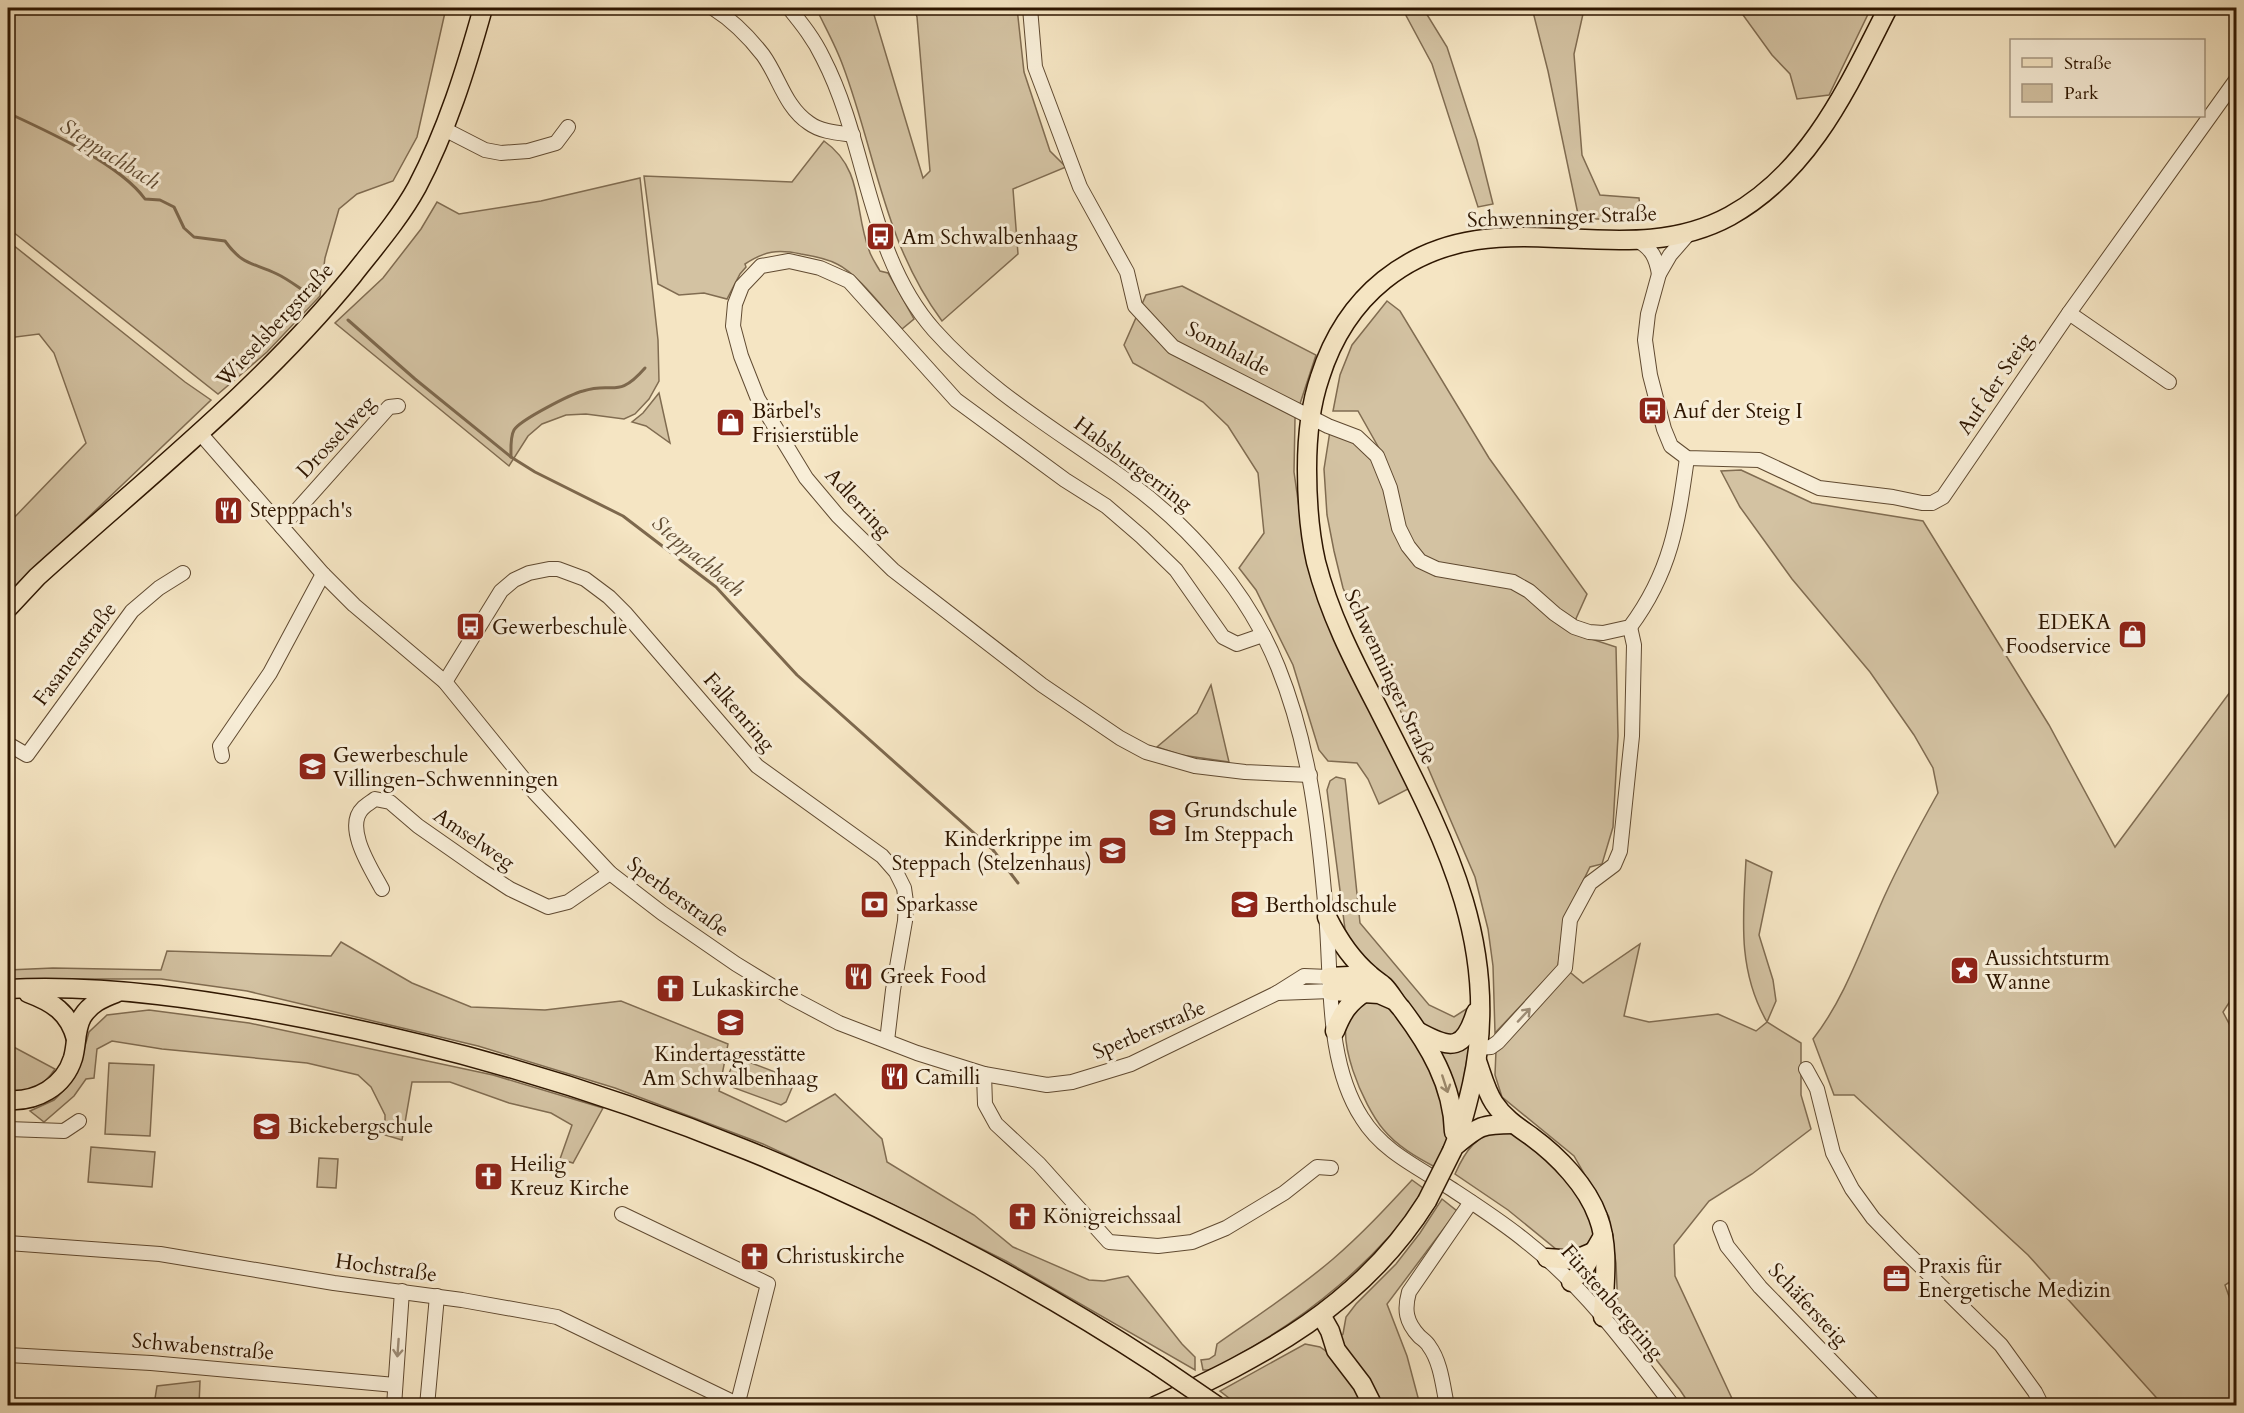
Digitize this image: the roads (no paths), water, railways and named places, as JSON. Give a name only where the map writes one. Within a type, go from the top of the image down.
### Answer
[{"type":"main road","name":"Wieselsbergstraße","points":[[8,608],[37,577],[266,372],[313,323],[382,239],[416,188],[444,129],[483,8]]},
{"type":"main road","name":"Schwenninger Straße","points":[[1155,1406],[1206,1383],[1262,1353],[1314,1320],[1352,1290],[1391,1252],[1412,1226],[1453,1149],[1478,1054],[1481,996],[1476,950],[1461,888],[1420,791],[1350,654],[1325,593],[1316,561],[1307,511],[1307,446],[1310,416],[1319,377],[1342,327],[1364,298],[1399,268],[1433,251],[1461,242],[1499,237],[1538,236],[1637,240],[1690,232],[1730,215],[1756,199],[1779,180],[1828,122],[1888,8]]},
{"type":"main road","points":[[1327,917],[1337,938],[1367,984]]},
{"type":"main road","points":[[1330,984],[1367,984],[1385,987],[1419,1032],[1441,1072],[1448,1093],[1454,1115],[1453,1149]]},
{"type":"main road","points":[[1335,1030],[1342,1012],[1367,984]]},
{"type":"main road","points":[[11,988],[121,991],[221,1004],[388,1037],[532,1075],[682,1125],[800,1172],[916,1226],[1059,1303],[1157,1365],[1216,1406]]},
{"type":"main road","points":[[11,988],[46,1000],[60,1009],[70,1022],[76,1039]]},
{"type":"main road","points":[[8,1100],[32,1098],[54,1087],[69,1067],[82,1018],[91,1006],[121,991]]},
{"type":"main road","points":[[1419,1032],[1448,1044],[1463,1039],[1470,1032],[1481,996]]},
{"type":"main road","points":[[1478,1054],[1495,1104],[1513,1124],[1561,1162],[1586,1194],[1598,1216],[1603,1236],[1598,1256],[1603,1317]]},
{"type":"main road","points":[[1453,1149],[1472,1132],[1487,1124],[1513,1124]]},
{"type":"main road","points":[[1547,1258],[1574,1260],[1598,1256]]},
{"type":"main road","points":[[1575,1286],[1585,1267],[1598,1256]]},
{"type":"main road","points":[[1314,1320],[1319,1339],[1336,1350],[1362,1384],[1373,1406]]},
{"type":"street","points":[[713,8],[730,18],[763,56],[794,111],[810,124],[828,131],[853,135]]},
{"type":"street","name":"Habsburgerring","points":[[789,8],[810,33],[836,84],[853,135],[881,237],[910,296],[931,328],[972,369],[1004,395],[1126,480],[1164,510],[1202,547],[1249,610],[1277,663],[1296,714],[1310,775],[1327,917],[1335,1030],[1342,1069],[1350,1092],[1361,1117],[1374,1136],[1391,1151],[1471,1202]]},
{"type":"street","name":"Sonnhalde","points":[[1030,8],[1035,66],[1080,187],[1127,272],[1135,306],[1173,347],[1310,416]]},
{"type":"street","name":"Auf der Steig","points":[[1687,458],[1759,460],[1819,488],[1922,503],[1932,503],[1943,497],[2069,313],[2236,80]]},
{"type":"street","points":[[444,129],[485,150],[501,153],[528,151],[556,143],[568,127]]},
{"type":"street","points":[[1310,416],[1357,437],[1377,456],[1390,488],[1399,528],[1408,546],[1420,561],[1437,569],[1513,582],[1529,591],[1574,627],[1589,632],[1603,633],[1630,627],[1653,592],[1666,565],[1678,518],[1687,458],[1671,446],[1664,429],[1650,375],[1645,340],[1648,314],[1659,274],[1670,255],[1690,232]]},
{"type":"street","points":[[1637,240],[1654,254],[1659,274]]},
{"type":"street","name":"Adlerring","points":[[1263,635],[1237,644],[1222,637],[1176,570],[1142,537],[1106,506],[1065,480],[956,400],[849,281],[820,268],[789,261],[761,266],[742,286],[735,304],[733,326],[741,356],[758,399],[806,478],[838,516],[899,574],[1042,685],[1120,738],[1146,752],[1205,767],[1245,772],[1310,775]]},
{"type":"street","points":[[2069,313],[2169,382]]},
{"type":"street","name":"Drosselweg","points":[[282,527],[389,406],[398,406]]},
{"type":"street","name":"Sperberstraße","points":[[199,432],[323,574],[360,611],[445,682],[535,793],[610,873],[662,913],[772,986],[839,1023],[984,1074],[1047,1085],[1102,1074],[1149,1057],[1277,993],[1330,984]]},
{"type":"street","name":"Falkenring","points":[[445,682],[501,591],[514,580],[529,573],[558,569],[585,579],[609,597],[758,766],[882,856],[896,872],[904,888],[905,921],[887,1041]]},
{"type":"street","name":"Fasanenstraße","points":[[8,744],[27,755],[132,611],[159,588],[183,573]]},
{"type":"street","points":[[222,756],[220,746],[265,682],[323,574]]},
{"type":"street","points":[[1478,1054],[1498,1042],[1565,968],[1570,920],[1590,883],[1614,865],[1620,851],[1632,736],[1634,645],[1630,627]]},
{"type":"street","name":"Amselweg","points":[[382,889],[361,849],[356,826],[361,809],[375,800],[390,802],[418,826],[481,870],[510,889],[548,907],[568,902],[610,873]]},
{"type":"street","points":[[1806,1069],[1817,1089],[1833,1154],[1852,1189],[1873,1218],[1899,1246],[2001,1345],[2042,1406]]},
{"type":"street","points":[[984,1074],[985,1104],[996,1124],[1039,1164],[1110,1242],[1158,1246],[1192,1242],[1226,1228],[1284,1193],[1317,1167],[1331,1168]]},
{"type":"street","points":[[8,1129],[64,1131],[79,1121]]},
{"type":"street","points":[[1447,1406],[1436,1361],[1429,1346],[1406,1318],[1406,1305],[1408,1292],[1471,1202]]},
{"type":"street","name":"Fürstenbergring","points":[[1471,1202],[1524,1239],[1575,1286],[1603,1317],[1673,1406]]},
{"type":"street","points":[[622,1214],[768,1284],[738,1405]]},
{"type":"street","name":"Schäfersteig","points":[[1720,1228],[1727,1246],[1760,1287],[1875,1406]]},
{"type":"street","name":"Hochstraße","points":[[8,1243],[160,1254],[312,1279],[437,1296],[557,1317],[738,1405]]},
{"type":"street","points":[[394,1406],[402,1291]]},
{"type":"street","points":[[427,1406],[437,1296]]},
{"type":"street","name":"Schwabenstraße","points":[[8,1355],[151,1363],[395,1385]]},
{"type":"waterway","name":"Steppachbach","points":[[8,113],[101,161],[119,173],[145,199],[160,200],[174,207],[184,228],[194,237],[225,241],[243,259],[281,276],[310,295]]},
{"type":"waterway","name":"Steppachbach","points":[[348,320],[415,379],[511,457],[535,472],[623,516],[716,587],[797,675],[993,850],[1018,883]]},
{"type":"waterway","points":[[511,457],[514,430],[526,420],[577,393],[593,388],[615,388],[628,384],[645,368]]},
{"type":"place","name":"Am Schwalbenhaag","points":[[881,237]]},
{"type":"place","name":"Auf der Steig I","points":[[1652,411]]},
{"type":"place","name":"Bärbel's Frisierstüble","points":[[731,423]]},
{"type":"place","name":"Stepppach's","points":[[229,510]]},
{"type":"place","name":"Gewerbeschule","points":[[471,627]]},
{"type":"place","name":"EDEKA Foodservice","points":[[2132,634]]},
{"type":"place","name":"Gewerbeschule Villingen-Schwenningen","points":[[312,767]]},
{"type":"place","name":"Grundschule Im Steppach","points":[[1163,822]]},
{"type":"place","name":"Kinderkrippe im Steppach (Stelzenhaus)","points":[[1113,851]]},
{"type":"place","name":"Sparkasse","points":[[875,904]]},
{"type":"place","name":"Bertholdschule","points":[[1244,905]]},
{"type":"place","name":"Aussichtsturm Wanne","points":[[1964,970]]},
{"type":"place","name":"Greek Food","points":[[859,976]]},
{"type":"place","name":"Lukaskirche","points":[[671,989]]},
{"type":"place","name":"Kindertagesstätte Am Schwalbenhaag","points":[[730,1023]]},
{"type":"place","name":"Camilli","points":[[894,1077]]},
{"type":"place","name":"Bickebergschule","points":[[267,1126]]},
{"type":"place","name":"Heilig Kreuz Kirche","points":[[489,1176]]},
{"type":"place","name":"Königreichssaal","points":[[1022,1216]]},
{"type":"place","name":"Christuskirche","points":[[755,1256]]},
{"type":"place","name":"Praxis für Energetische Medizin","points":[[1897,1278]]}]
